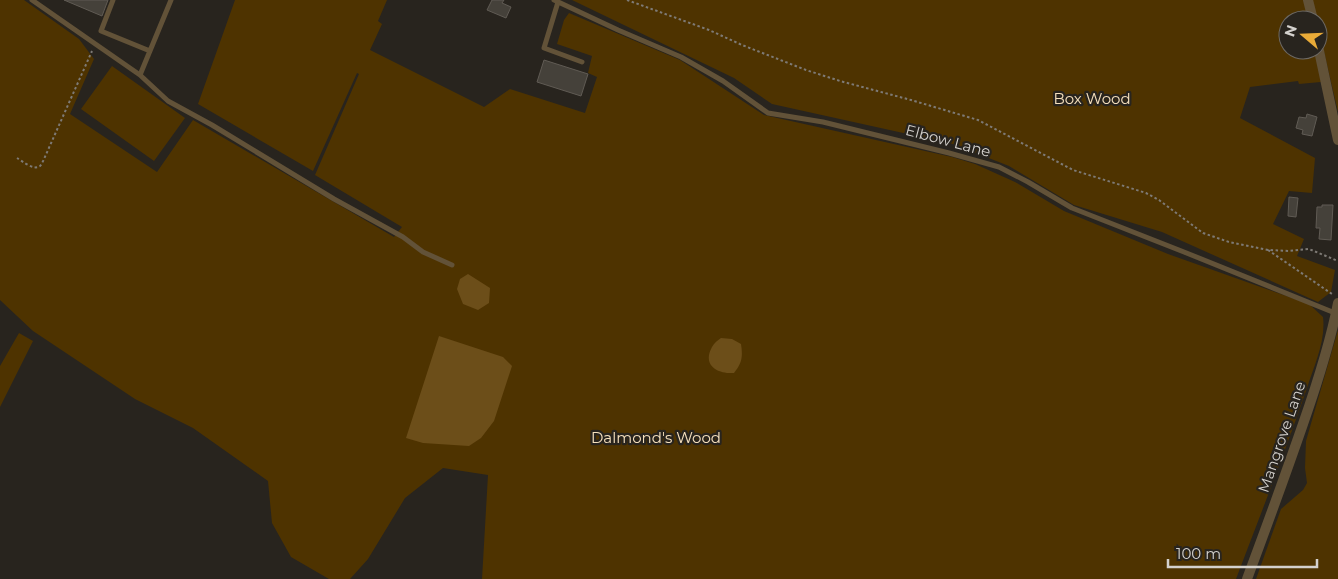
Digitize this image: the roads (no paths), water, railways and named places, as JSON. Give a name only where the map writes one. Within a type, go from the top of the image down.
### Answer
[{"type":"street","points":[[1321,60],[1338,140]]},
{"type":"street","name":"Mangrove Lane","points":[[1247,579],[1276,503],[1314,392],[1328,346],[1338,303]]},
{"type":"lane","points":[[32,0],[140,75],[168,101],[212,125],[334,199],[403,237],[423,252],[452,265]]},
{"type":"lane","points":[[114,0],[101,31],[150,52]]},
{"type":"lane","points":[[140,75],[171,0]]},
{"type":"lane","points":[[556,1],[544,48],[582,62]]},
{"type":"lane","name":"Elbow Lane","points":[[556,1],[681,57],[723,81],[768,113],[823,122],[949,153],[999,168],[1072,208],[1336,313]]},
{"type":"park label","name":"Box Wood","points":[[1092,99]]},
{"type":"park label","name":"Dalmond's Wood","points":[[656,438]]}]
